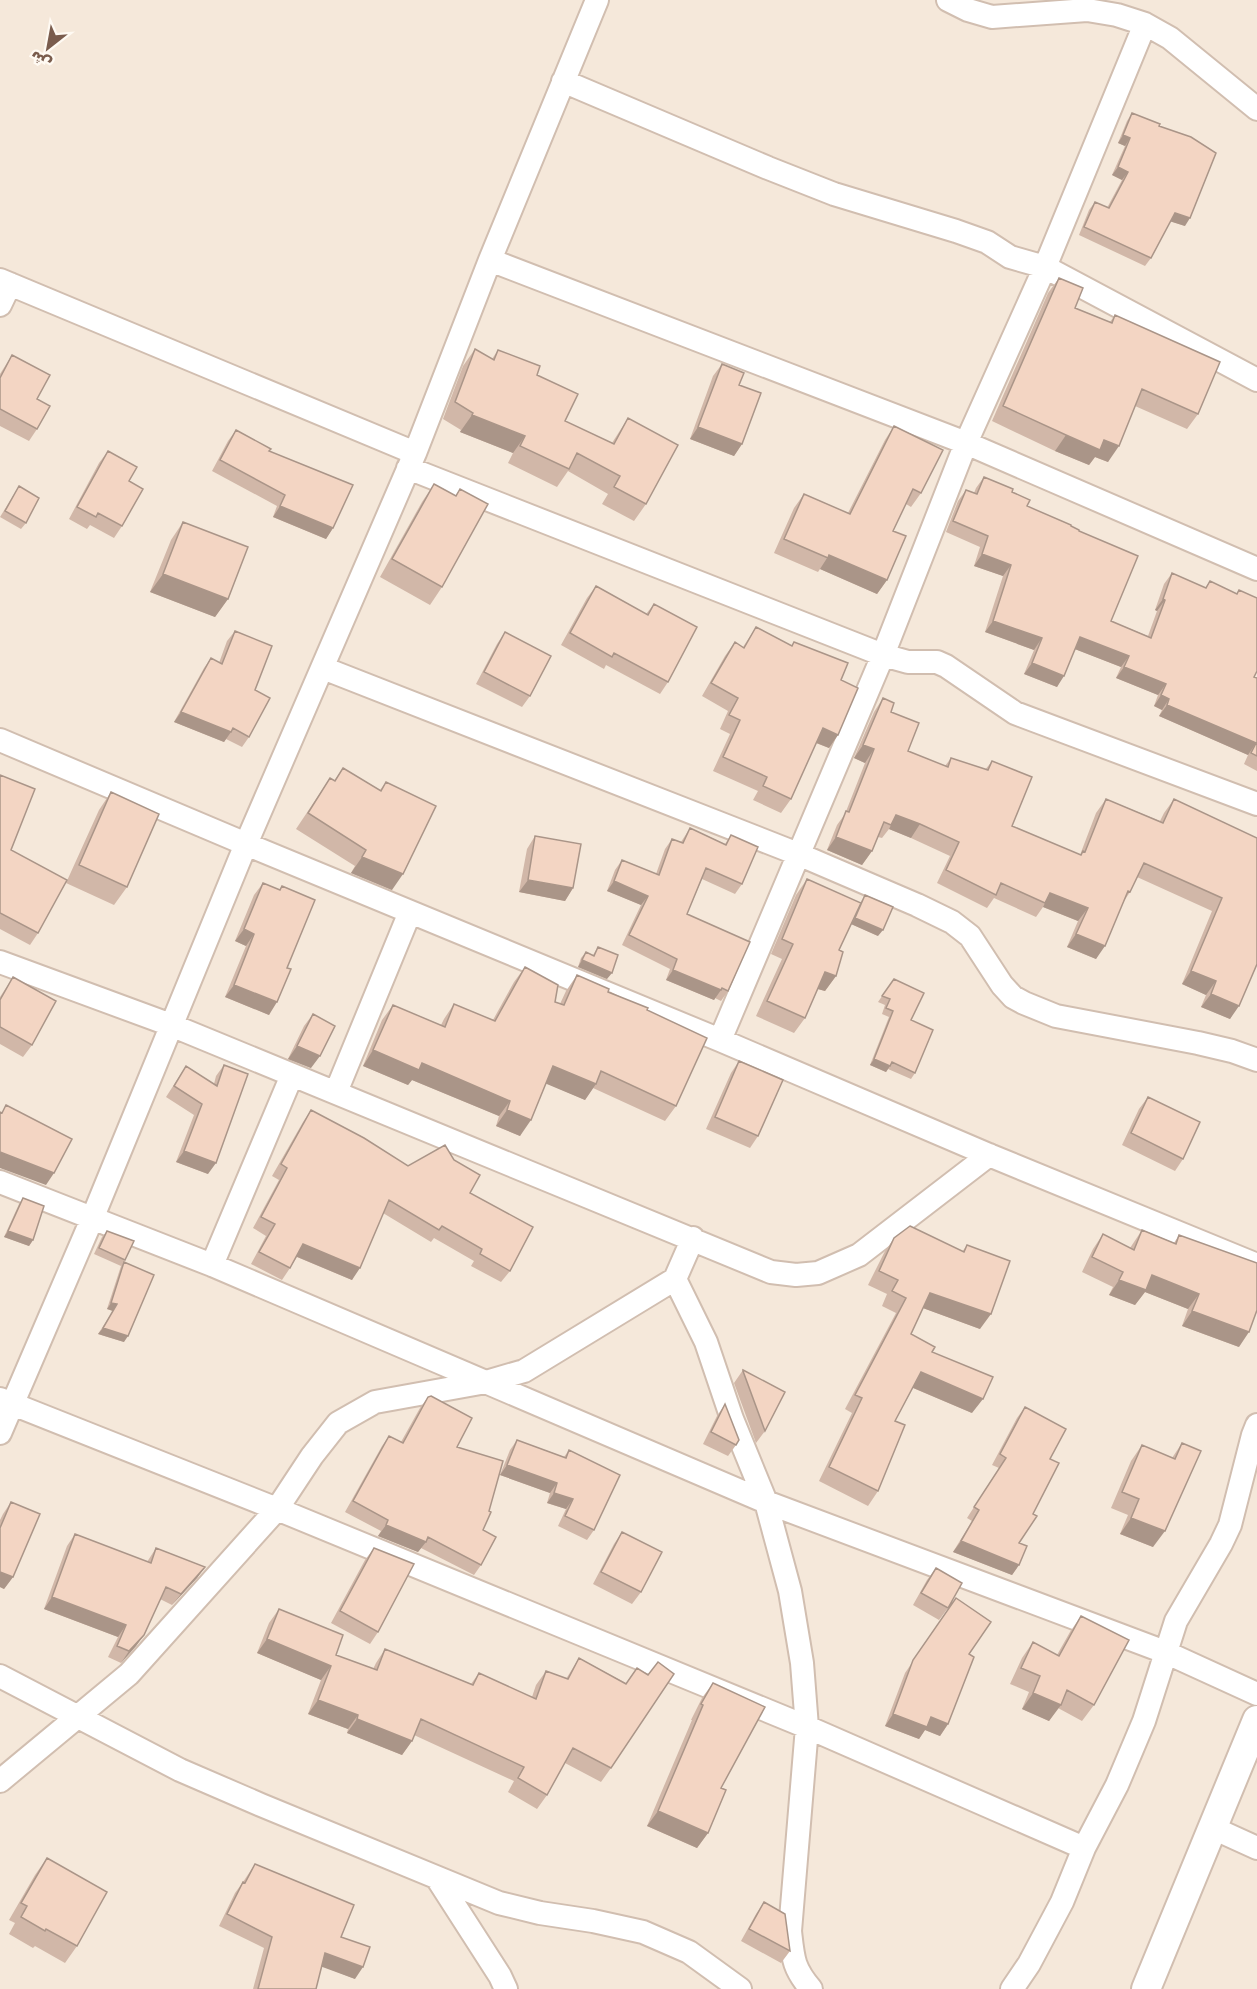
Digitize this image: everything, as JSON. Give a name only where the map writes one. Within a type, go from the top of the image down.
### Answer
[{"type":"street","points":[[0,1433],[6,1402],[92,1219],[246,844],[412,461],[490,260],[597,0]]},
{"type":"street","points":[[948,0],[968,10],[992,17],[1087,10],[1117,15],[1145,24],[1170,38],[1257,108]]},
{"type":"street","points":[[720,1040],[883,656],[966,443],[1045,267],[1145,24]]},
{"type":"street","points":[[563,81],[834,194],[987,242],[1010,257],[1045,267],[1257,380]]},
{"type":"street","points":[[490,260],[966,443],[1257,569]]},
{"type":"street","points":[[3,290],[883,656],[908,662],[937,662],[1016,713],[1257,804]]},
{"type":"street","points":[[323,668],[798,854],[917,905],[952,922],[970,936],[1002,985],[1012,997],[1024,1003],[1056,1016],[1198,1043],[1257,1060]]},
{"type":"street","points":[[0,740],[1257,1265]]},
{"type":"street","points":[[336,1092],[410,912]]},
{"type":"street","points":[[0,962],[171,1025],[771,1272],[796,1275],[818,1273],[859,1255],[989,1155]]},
{"type":"street","points":[[212,1265],[292,1075]]},
{"type":"street","points":[[0,1182],[212,1265],[766,1502],[1165,1652],[1257,1694]]},
{"type":"street","points":[[0,1781],[129,1674],[277,1509],[312,1456],[338,1423],[375,1402],[486,1382],[524,1371],[675,1279],[693,1238]]},
{"type":"street","points":[[675,1279],[706,1342],[732,1419],[766,1502],[790,1591],[802,1663],[807,1728],[790,1931],[793,1960],[811,1989]]},
{"type":"street","points":[[6,1402],[277,1509],[807,1728],[1083,1848]]},
{"type":"street","points":[[1012,1989],[1029,1964],[1062,1902],[1083,1848],[1117,1785],[1139,1732],[1176,1621],[1230,1525],[1252,1435],[1257,1425]]},
{"type":"street","points":[[0,1676],[180,1770],[261,1805],[499,1904],[644,1932],[689,1952],[740,1989]]},
{"type":"street","points":[[1146,1989],[1257,1720]]},
{"type":"street","points":[[1213,1828],[1257,1848]]},
{"type":"street","points":[[437,1878],[506,1989]]},
{"type":"shaded area","points":[[0,0],[1257,0],[1257,1989],[0,1989]]},
{"type":"building","points":[[1132,113],[1160,124],[1159,126],[1191,137],[1216,153],[1190,218],[1175,213],[1151,258],[1084,227],[1095,202],[1109,208],[1128,172],[1118,167],[1130,138],[1123,135]]},
{"type":"building","points":[[1059,278],[1083,288],[1075,308],[1112,323],[1115,315],[1220,362],[1198,414],[1142,389],[1119,446],[1104,440],[1100,450],[1003,406]]},
{"type":"building","points":[[475,349],[494,360],[498,350],[540,366],[537,375],[578,394],[565,421],[614,444],[628,418],[678,445],[646,504],[614,487],[620,476],[577,453],[569,469],[520,446],[525,436],[472,415],[473,413],[455,402]]},
{"type":"building","points":[[12,355],[50,375],[37,399],[50,406],[37,429],[0,409],[0,378]]},
{"type":"building","points":[[722,364],[744,373],[739,385],[761,393],[742,444],[698,427]]},
{"type":"building","points":[[894,426],[943,450],[921,493],[913,489],[893,531],[906,536],[887,580],[784,539],[804,494],[850,514]]},
{"type":"building","points":[[236,430],[271,449],[269,451],[353,485],[333,528],[280,506],[285,495],[220,460]]},
{"type":"building","points":[[108,451],[137,467],[129,481],[143,489],[122,526],[98,513],[96,517],[77,507]]},
{"type":"building","points":[[984,477],[1013,489],[1012,492],[1030,500],[1027,506],[1138,556],[1111,621],[1151,638],[1172,573],[1206,588],[1210,581],[1237,594],[1239,590],[1257,598],[1257,671],[1254,677],[1257,678],[1257,756],[1251,753],[1256,743],[1167,705],[1169,699],[1161,695],[1166,684],[1124,667],[1129,656],[1080,637],[1064,676],[1032,663],[1042,638],[993,621],[1011,565],[982,554],[988,536],[953,521],[966,490],[977,494]]},
{"type":"building","points":[[434,484],[456,496],[460,489],[488,504],[442,587],[392,559]]},
{"type":"building","points":[[19,486],[39,498],[26,523],[5,511]]},
{"type":"building","points":[[183,522],[248,547],[228,599],[163,574]]},
{"type":"building","points":[[596,586],[648,615],[654,604],[697,627],[668,682],[614,653],[612,657],[570,633]]},
{"type":"building","points":[[756,627],[792,646],[794,642],[848,663],[841,680],[858,688],[838,735],[823,728],[791,799],[763,786],[767,777],[723,757],[740,720],[729,715],[738,698],[711,683],[735,642],[744,648]]},
{"type":"building","points":[[235,631],[272,646],[255,690],[270,698],[249,737],[233,728],[231,732],[181,712],[211,658],[222,664]]},
{"type":"building","points":[[505,632],[551,656],[530,696],[484,672]]},
{"type":"building","points":[[883,698],[894,703],[891,712],[919,723],[908,751],[948,767],[951,758],[988,770],[992,761],[1032,777],[1012,826],[1081,855],[1083,851],[1085,852],[1106,799],[1163,823],[1174,799],[1257,838],[1257,964],[1239,1006],[1211,994],[1216,981],[1191,971],[1222,898],[1144,863],[1130,892],[1128,891],[1105,946],[1076,934],[1088,908],[1050,893],[1045,903],[1001,883],[996,895],[946,870],[959,842],[920,824],[896,815],[891,825],[884,822],[872,851],[836,837],[846,811],[849,812],[874,749],[863,745]]},
{"type":"building","points":[[343,768],[381,791],[386,782],[436,806],[403,874],[362,857],[366,850],[308,813],[330,778],[335,781]]},
{"type":"building","points":[[0,775],[35,789],[11,850],[67,880],[38,933],[0,913]]},
{"type":"building","points":[[111,792],[159,814],[127,887],[79,865]]},
{"type":"building","points":[[690,828],[726,845],[731,835],[758,847],[742,884],[706,868],[687,914],[750,942],[728,991],[673,970],[677,959],[629,935],[648,896],[614,881],[622,860],[659,875],[672,839],[683,843]]},
{"type":"building","points":[[535,836],[581,844],[573,888],[528,880]]},
{"type":"building","points":[[807,879],[861,903],[839,950],[843,952],[836,976],[825,972],[805,1018],[767,1001],[793,944],[782,939]]},
{"type":"building","points":[[263,883],[280,890],[282,886],[315,900],[287,968],[291,969],[277,1002],[234,985],[254,934],[244,929]]},
{"type":"building","points":[[865,895],[893,907],[883,930],[855,918]]},
{"type":"building","points":[[598,947],[618,955],[612,973],[582,960],[586,952],[594,956]]},
{"type":"building","points":[[525,967],[558,985],[555,1002],[564,1005],[577,975],[707,1038],[676,1106],[601,1071],[596,1084],[553,1066],[531,1120],[507,1110],[510,1101],[422,1063],[419,1070],[373,1050],[393,1005],[445,1027],[454,1004],[495,1021]]},
{"type":"building","points":[[13,977],[56,1001],[32,1045],[0,1027],[0,1000]]},
{"type":"building","points":[[894,979],[924,993],[911,1020],[933,1030],[915,1073],[892,1062],[890,1066],[874,1059],[893,1011],[886,1008],[890,999],[882,996]]},
{"type":"building","points":[[313,1014],[335,1026],[320,1056],[297,1046]]},
{"type":"building","points":[[739,1061],[783,1080],[758,1136],[715,1117]]},
{"type":"building","points":[[224,1065],[248,1074],[216,1163],[184,1151],[202,1104],[174,1086],[186,1066],[217,1086]]},
{"type":"building","points":[[1148,1097],[1200,1122],[1183,1159],[1131,1133]]},
{"type":"building","points":[[6,1105],[72,1139],[54,1173],[0,1152],[0,1112],[2,1113]]},
{"type":"building","points":[[311,1110],[364,1138],[408,1166],[445,1145],[454,1160],[480,1175],[470,1193],[533,1227],[510,1271],[480,1254],[482,1249],[442,1226],[439,1230],[389,1200],[360,1268],[303,1244],[290,1268],[259,1252],[275,1224],[261,1217],[287,1168],[281,1164]]},
{"type":"building","points":[[23,1198],[44,1206],[33,1240],[8,1231]]},
{"type":"building","points":[[910,1226],[964,1252],[967,1245],[1010,1261],[991,1314],[930,1293],[911,1334],[935,1347],[932,1352],[993,1377],[983,1399],[921,1372],[895,1421],[905,1425],[878,1491],[829,1467],[862,1398],[855,1395],[906,1298],[892,1291],[898,1280],[879,1271],[894,1238]]},
{"type":"building","points":[[1142,1230],[1176,1244],[1179,1235],[1257,1263],[1257,1310],[1249,1332],[1192,1311],[1199,1294],[1152,1275],[1146,1290],[1119,1280],[1123,1272],[1092,1257],[1103,1234],[1134,1250]]},
{"type":"building","points":[[107,1231],[134,1241],[125,1260],[99,1248]]},
{"type":"building","points":[[124,1262],[154,1275],[128,1336],[103,1328],[117,1304],[111,1303]]},
{"type":"building","points":[[743,1371],[785,1392],[765,1431]]},
{"type":"building","points":[[431,1396],[472,1418],[457,1447],[503,1461],[489,1511],[491,1512],[483,1530],[496,1537],[481,1565],[428,1537],[426,1542],[386,1525],[388,1520],[353,1501],[389,1436],[403,1443],[428,1397]]},
{"type":"building","points":[[725,1404],[739,1440],[736,1445],[711,1432]]},
{"type":"building","points":[[1025,1407],[1066,1429],[1050,1459],[1059,1463],[1033,1514],[1037,1516],[1019,1543],[1027,1546],[1019,1565],[961,1541],[979,1510],[974,1507],[1006,1458],[1000,1454]]},
{"type":"building","points":[[517,1440],[566,1458],[569,1450],[620,1475],[594,1530],[565,1516],[573,1499],[554,1493],[557,1483],[507,1465]]},
{"type":"building","points":[[1182,1443],[1201,1451],[1165,1531],[1131,1518],[1139,1499],[1122,1492],[1142,1445],[1175,1459]]},
{"type":"building","points":[[11,1502],[40,1514],[13,1577],[0,1572],[0,1528]]},
{"type":"building","points":[[622,1532],[662,1552],[641,1592],[601,1572]]},
{"type":"building","points":[[75,1534],[151,1563],[156,1548],[205,1567],[181,1594],[166,1587],[144,1635],[129,1651],[117,1646],[126,1625],[52,1597]]},
{"type":"building","points":[[374,1548],[414,1564],[378,1632],[340,1611]]},
{"type":"building","points":[[936,1568],[962,1583],[948,1608],[921,1593]]},
{"type":"building","points":[[956,1598],[991,1622],[969,1654],[974,1657],[948,1724],[931,1717],[927,1727],[893,1714],[913,1660]]},
{"type":"building","points":[[279,1609],[343,1635],[336,1655],[377,1670],[385,1649],[473,1685],[479,1673],[536,1699],[546,1671],[568,1679],[579,1658],[626,1684],[637,1668],[648,1675],[658,1662],[674,1674],[611,1768],[573,1748],[547,1795],[518,1778],[524,1767],[421,1719],[412,1741],[357,1719],[358,1715],[318,1700],[331,1666],[267,1639]]},
{"type":"building","points":[[1081,1616],[1129,1640],[1094,1705],[1067,1690],[1061,1705],[1033,1693],[1040,1676],[1021,1668],[1033,1642],[1059,1656]]},
{"type":"building","points":[[713,1683],[765,1707],[721,1788],[726,1790],[708,1833],[658,1811],[703,1705],[701,1704]]},
{"type":"building","points":[[47,1858],[107,1892],[77,1946],[21,1917],[27,1906],[21,1903]]},
{"type":"building","points":[[255,1864],[354,1905],[341,1937],[370,1947],[363,1967],[325,1953],[316,1989],[258,1989],[272,1937],[227,1914]]},
{"type":"building","points":[[764,1902],[785,1914],[790,1951],[749,1929]]}]
